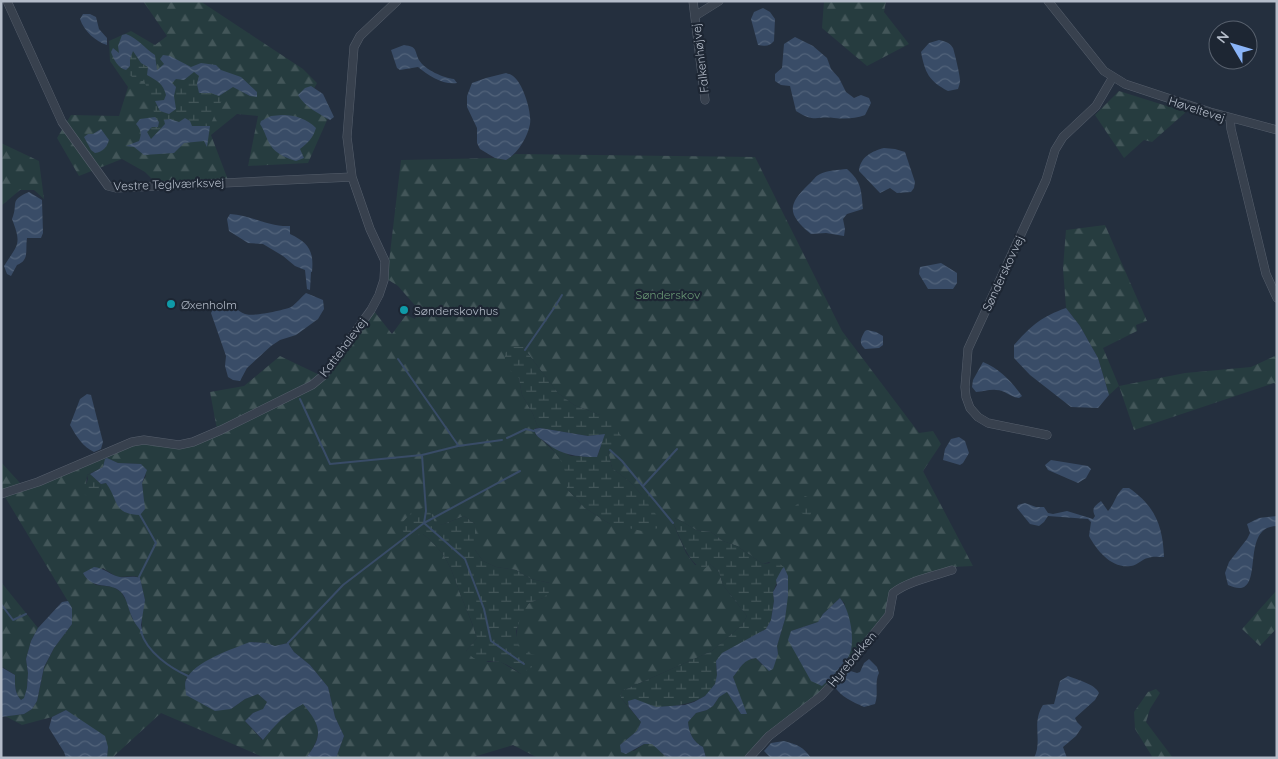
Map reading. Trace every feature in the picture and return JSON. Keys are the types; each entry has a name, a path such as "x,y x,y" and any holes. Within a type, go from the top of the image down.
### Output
{"street":[{"name":"Vestre Teglværksvej","path":"7,1 62,122 108,186 116,188 352,177"},
{"name":"Kattehalevej","path":"1,494 38,482 132,442 144,440 179,446 193,442 312,385 324,375 371,310 384,280 385,261 370,229 352,177 347,137 354,47 360,36 398,1"},
{"name":"Falkenhøjvej","path":"693,1 705,100"},
{"name":"Falkenhøjvej","path":"696,16 719,1"},
{"name":"Høveltevej","path":"1048,1 1094,60 1113,77 1140,90 1230,118 1266,274 1277,298"},
{"name":"Sønderskovvej","path":"1047,435 988,422 978,417 970,408 966,397 968,349 1046,180 1055,150 1064,137 1096,106 1113,77"},
{"path":"1230,118 1277,130"},
{"name":"Hyrebakken","path":"749,758 769,736 821,696 838,678 889,615 892,593 898,589 952,570"}],"green space":[{"path":"143,1 200,1 303,69 317,83 306,104 328,118 308,163 248,166 258,116 237,114 211,135 228,180 155,182 145,172 122,159 79,176 57,138 71,115 119,116 128,87 110,61 109,41 131,31 155,45 167,36"},
{"path":"824,1 886,1 884,12 909,44 867,66 822,28"},
{"path":"133,51 141,63 148,67 152,78 160,83 164,90 166,95 164,100 156,101 176,109 174,96 176,87 172,84 176,79 184,80 194,72 199,76 197,84 199,93 211,93 219,96 227,92 210,126 192,126 170,119 165,120 165,124 151,139 147,132 158,119 155,117 150,95 144,81 138,81 121,69 126,70"},
{"path":"1119,91 1186,112 1152,142 1144,140 1124,158 1095,115"},
{"path":"1,143 39,161 44,199 34,190 20,190 1,206"},
{"name":"Sønderskov","path":"515,154 755,157 842,331 919,433 933,431 941,444 923,471 973,566 952,567 891,593 887,616 831,682 746,758 706,758 703,747 692,737 688,722 696,713 713,706 719,697 727,691 741,714 746,714 733,677 745,661 756,658 762,665 778,654 777,646 785,619 788,576 769,562 763,564 737,546 723,541 711,532 696,530 676,518 673,523 686,553 695,565 710,564 719,572 723,585 747,616 742,625 712,651 622,691 621,698 641,722 637,731 620,745 634,751 644,744 653,744 669,758 538,758 513,745 470,758 336,758 344,736 335,717 328,687 310,665 294,652 288,643 275,646 251,642 222,654 189,674 185,681 231,709 245,699 258,694 267,702 264,709 253,713 245,721 262,740 281,720 303,703 314,718 318,730 316,743 306,758 265,758 161,713 112,758 107,758 108,747 66,710 52,717 22,725 5,716 24,714 32,709 37,701 44,668 54,648 72,624 72,608 5,497 76,470 139,442 172,448 218,435 210,392 244,386 280,356 326,378 374,311 392,334 406,315 415,319 419,310 398,286 387,279 401,160 495,158 506,160","holes":["523,347 558,393 574,405 600,415 612,468 630,482 642,495 610,524 585,508 567,489 564,466 554,451 535,434 535,428 540,428 522,395 519,378","106,458 118,463 141,464 146,476 142,483 144,503 112,491 106,483 101,484 99,497 86,484 87,475 103,467","431,514 436,526 464,516 475,524 475,550 483,561 496,567 516,570 531,579 550,583 543,598 528,604 519,620 517,638 521,674 501,662 488,662 466,651 477,638 472,624 449,564 439,549 423,534","103,568 117,577 135,576 140,578 145,600 142,612 142,632 132,618 128,604 121,592 113,587 96,585 86,578","840,598 845,604 811,681 791,631 818,622 823,614"]},
{"path":"1105,225 1147,321 1136,325 1137,331 1103,348 1119,386 1109,395 1098,358 1080,326 1066,308 1063,268 1066,230"},
{"path":"513,347 523,347 558,393 574,405 600,415 615,427 624,440 608,451 612,468 630,482 642,495 665,527 642,531 610,524 585,508 567,489 563,465 549,445 571,456 597,457 600,446 598,435 588,436 540,428 537,425 522,395 519,378 505,366 505,353"},
{"path":"1277,355 1277,385 1274,383 1134,430 1119,386 1185,373 1251,367"},
{"path":"1,462 20,483 1,492"},
{"path":"90,474 101,484 99,497 95,498 82,494 88,479 87,475"},
{"path":"805,496 810,498 814,509 810,515 803,514 795,506"},
{"path":"425,507 436,525 464,516 475,524 475,550 483,561 496,567 516,570 531,579 550,583 552,590 543,598 529,603 521,616 516,631 519,651 535,655 532,667 521,674 502,663 477,660 466,651 477,638 449,564 439,549 423,534 414,536 404,534 401,524 412,512"},
{"path":"676,518 696,530 711,532 723,541 737,546 763,564 777,562 784,567 773,592 774,601 771,620 766,629 741,643 716,661 717,677 714,686 709,693 701,698 692,702 663,707 652,707 628,701 629,707 621,698 622,691 712,651 742,625 747,616 723,585 719,572 710,564 703,570 692,560 673,523"},
{"path":"1,582 38,628 31,641 26,659 28,673 27,688 25,698 21,700 16,691 15,675 1,666"},
{"path":"1277,590 1277,628 1260,646 1242,629"},
{"path":"1156,689 1160,693 1150,709 1146,722 1173,758 1153,758 1135,729 1134,712 1148,692"}],"water":[{"path":"763,8 770,12 775,19 774,41 767,46 758,45 751,19 754,12"},
{"path":"83,14 90,14 96,17 99,29 107,38 107,45 87,32 80,19"},
{"path":"126,34 155,55 157,70 164,64 160,59 163,55 170,56 191,67 201,63 216,65 221,70 241,77 257,92 257,97 250,96 233,87 219,96 211,93 199,93 197,84 199,76 194,72 184,80 176,79 172,83 176,87 174,96 176,109 169,114 160,111 155,101 164,100 165,91 157,81 147,75 148,67 141,63 133,51 130,66 126,70 119,66 112,55 113,48 119,53 118,46 122,35"},
{"path":"795,37 813,46 827,58 831,69 839,78 846,92 854,98 861,95 869,98 871,103 865,115 842,119 815,118 807,117 796,111 790,86 781,85 775,81 775,74 782,68 784,44"},
{"path":"939,40 947,42 953,48 960,79 958,89 948,91 936,84 924,66 921,52 929,43"},
{"path":"404,45 414,48 419,60 430,70 454,79 457,83 447,83 436,79 418,67 400,70 397,68 391,50"},
{"path":"506,73 512,75 520,85 530,112 530,124 522,144 515,154 506,160 495,158 480,149 477,143 477,128 467,107 467,96 472,83"},
{"path":"311,86 323,94 334,117 330,120 308,106 298,95 305,88"},
{"path":"282,115 301,118 316,128 310,140 300,149 304,158 296,161 286,157 275,151 268,141 260,124 261,121 271,116"},
{"path":"155,117 159,122 158,127 152,127 147,132 151,139 165,124 164,120 170,119 179,122 185,118 190,121 192,126 210,126 207,147 204,141 184,143 174,153 144,155 134,147 126,146 139,141 140,132 136,124 140,119"},
{"path":"101,129 109,140 104,149 95,153 91,150 84,137"},
{"path":"884,148 905,152 915,182 911,192 897,193 890,188 880,193 859,171 867,155"},
{"path":"847,169 858,182 863,209 847,214 843,219 844,236 826,233 811,234 797,221 794,215 793,209 797,198 818,175"},
{"path":"29,192 42,200 43,233 41,238 27,238 24,260 17,265 11,276 7,274 4,266 13,253 18,239 12,219 15,203 18,198"},
{"path":"230,214 245,216 274,225 290,226 290,234 306,244 311,253 312,272 310,290 307,289 305,270 295,266 263,244 248,243 229,231 227,219"},
{"path":"941,263 957,273 957,283 953,289 928,289 919,274 920,267"},
{"path":"306,293 323,300 324,309 318,319 296,335 280,340 271,346 247,368 240,381 228,377 225,366 226,356 211,313 215,306 220,302 224,302 245,314 261,314 291,307"},
{"path":"1066,308 1080,326 1098,358 1109,395 1098,408 1071,407 1030,375 1014,358 1014,345 1026,332 1043,318"},
{"path":"867,330 883,336 883,345 879,348 865,349 861,345 861,340"},
{"path":"983,362 1005,376 1022,396 1019,398 994,390 976,392 972,387 973,380"},
{"path":"87,394 91,395 103,442 101,449 94,452 83,444 70,425 80,399"},
{"path":"540,428 588,436 605,434 597,457 583,456 569,454 550,446 535,433 534,429"},
{"path":"959,437 965,441 969,453 963,463 960,465 943,460 945,449 951,439"},
{"path":"107,458 118,463 141,464 147,470 142,483 145,509 140,515 131,514 120,509 106,483 101,484 90,474 103,467"},
{"path":"1051,460 1088,466 1091,469 1086,478 1078,483 1048,470 1045,465"},
{"path":"1123,488 1129,488 1138,495 1156,518 1162,536 1164,557 1150,557 1131,566 1118,565 1106,558 1092,542 1089,536 1091,522 1088,519 1048,516 1039,526 1030,524 1017,508 1018,505 1025,503 1036,507 1044,507 1048,513 1053,514 1067,511 1093,519 1095,516 1093,511 1095,506 1101,501 1108,511"},
{"path":"1277,516 1277,526 1265,529 1258,538 1248,584 1240,588 1228,585 1225,573 1229,562 1250,533 1247,524 1259,518"},
{"path":"94,567 119,577 140,578 145,600 141,625 143,634 134,621 125,597 121,592 87,579 83,573"},
{"path":"784,567 788,576 788,596 785,619 777,646 778,654 773,669 769,671 756,658 748,660 743,664 733,677 747,714 741,714 727,692 719,697 713,706 696,713 688,722 689,730 694,740 703,747 706,758 669,758 652,744 644,744 626,754 621,752 620,745 637,731 641,722 629,707 628,701 635,699 656,707 685,705 705,696 715,684 717,675 716,661 722,653 766,629 771,620 774,601 773,592 777,585 776,580"},
{"path":"840,598 847,610 851,626 851,650 844,664 822,686 811,681 788,640 791,631 818,622 823,614"},
{"path":"68,601 72,608 72,624 54,648 44,667 37,701 32,709 24,714 1,717 1,667 15,675 17,694 21,700 24,698 28,673 26,659 31,641 38,628 62,602"},
{"path":"250,642 266,643 275,646 288,643 294,652 310,665 328,687 335,717 344,736 336,758 306,758 316,743 318,731 314,718 303,704 281,720 263,740 245,721 253,713 263,709 267,702 258,694 245,699 231,709 215,711 186,695 186,680 197,667 215,656"},
{"path":"869,659 877,667 879,673 877,696 875,704 864,707 844,696 834,686 847,670 860,672 864,663"},
{"path":"1068,676 1090,685 1099,693 1095,700 1075,718 1082,727 1076,736 1063,747 1067,758 1034,758 1038,745 1037,725 1040,712 1043,705 1054,704 1060,681"},
{"path":"66,710 105,736 108,747 107,758 66,758 49,728 52,717"},
{"path":"784,741 799,746 811,758 771,758 764,751 771,743"}],"waterway":[{"path":"556,305 562,295"},
{"path":"525,350 554,308"},
{"path":"398,359 458,445"},
{"path":"300,399 330,464 422,455"},
{"path":"507,438 526,429 534,431"},
{"path":"502,440 458,446 422,455 426,511 424,523 465,559 484,609 491,641 524,664"},
{"path":"643,486 677,449"},
{"path":"610,450 622,461 673,523"},
{"path":"288,643 343,585 424,523 520,471"},
{"path":"139,577 156,543 140,515"},
{"path":"1,604 13,620 26,614"},
{"path":"141,632 154,653 174,669 188,676"}],"place":[{"name":"Øxenholm","path":"171,304"},
{"name":"Sønderskovhus","path":"404,310"}]}
